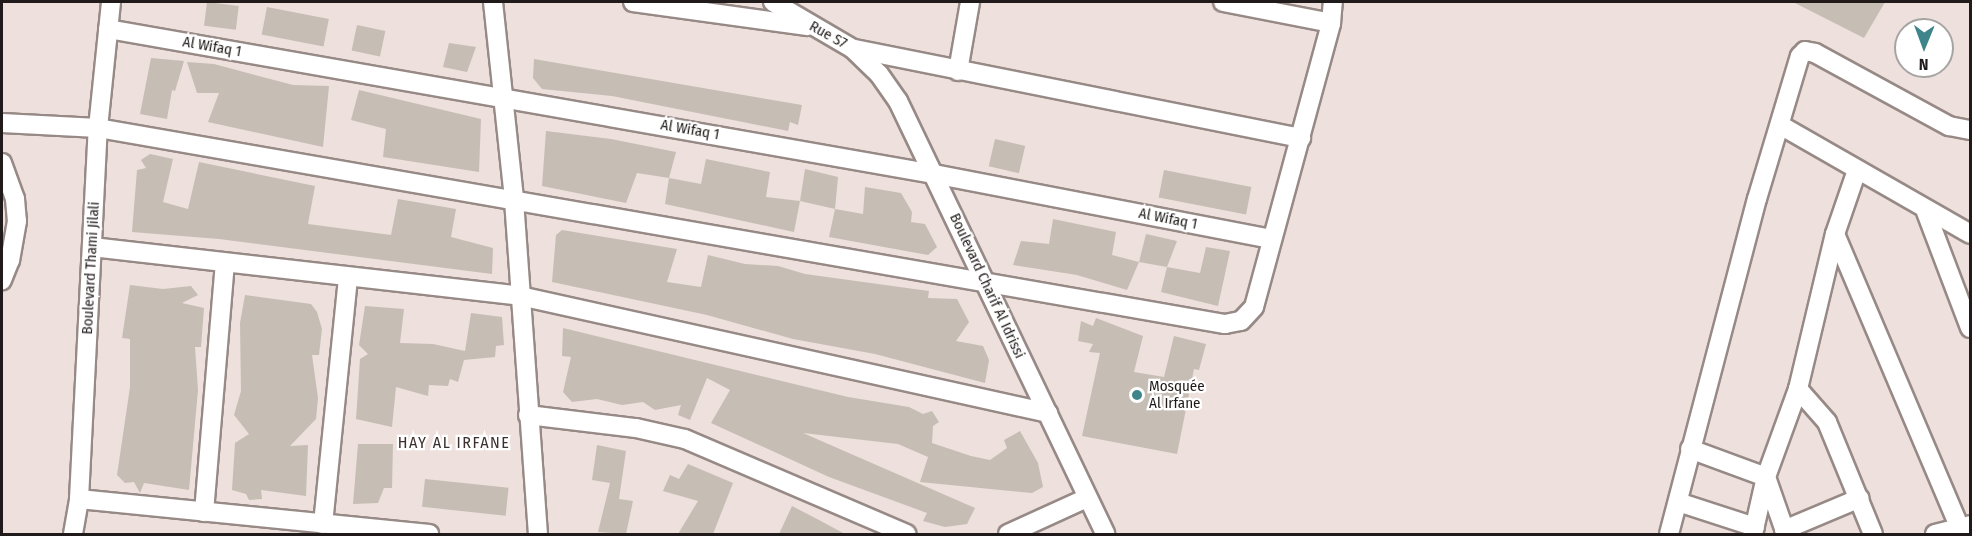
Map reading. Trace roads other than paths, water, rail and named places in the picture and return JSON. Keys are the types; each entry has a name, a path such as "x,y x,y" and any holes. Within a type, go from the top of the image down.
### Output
{"street":[{"name":"Boulevard Thami Jilali","path":"73,534 79,499 98,128 111,2"},
{"path":"493,2 514,200 538,534"},
{"path":"633,2 813,27"},
{"name":"Rue S7","path":"773,2 853,49"},
{"path":"958,71 970,2"},
{"path":"1223,2 1331,23"},
{"path":"2,123 98,128 1225,324 1241,321 1254,307 1331,23 1333,2"},
{"name":"Al Wifaq 1","path":"108,29 934,174 1271,239"},
{"path":"853,49 1301,138"},
{"name":"Boulevard Charif Al Idrissi","path":"853,49 879,74 898,101 1105,534"},
{"path":"1669,534 1690,448 1797,62 1805,51 1847,68 1949,126 1971,130"},
{"path":"1780,126 1926,212 1971,234"},
{"path":"2,164 15,199 17,221 2,280"},
{"path":"1678,502 1754,531 1766,477 1798,389 1835,234 1857,170"},
{"path":"1926,212 1971,328"},
{"path":"1835,234 1965,526 1935,534"},
{"path":"92,247 520,296 1048,413"},
{"path":"204,512 225,264"},
{"path":"323,524 348,277"},
{"path":"1798,389 1822,411 1873,534"},
{"path":"528,415 636,428 685,439 907,534"},
{"path":"1690,448 1766,477"},
{"path":"1766,477 1785,532 1860,498"},
{"path":"1008,534 1087,498"},
{"path":"79,499 323,524 379,532 429,534"}],"place":[{"name":"Mosquée Al Irfane","path":"1137,395"}],"district":[{"name":"HAY AL IRFANE","path":"454,443"}]}
